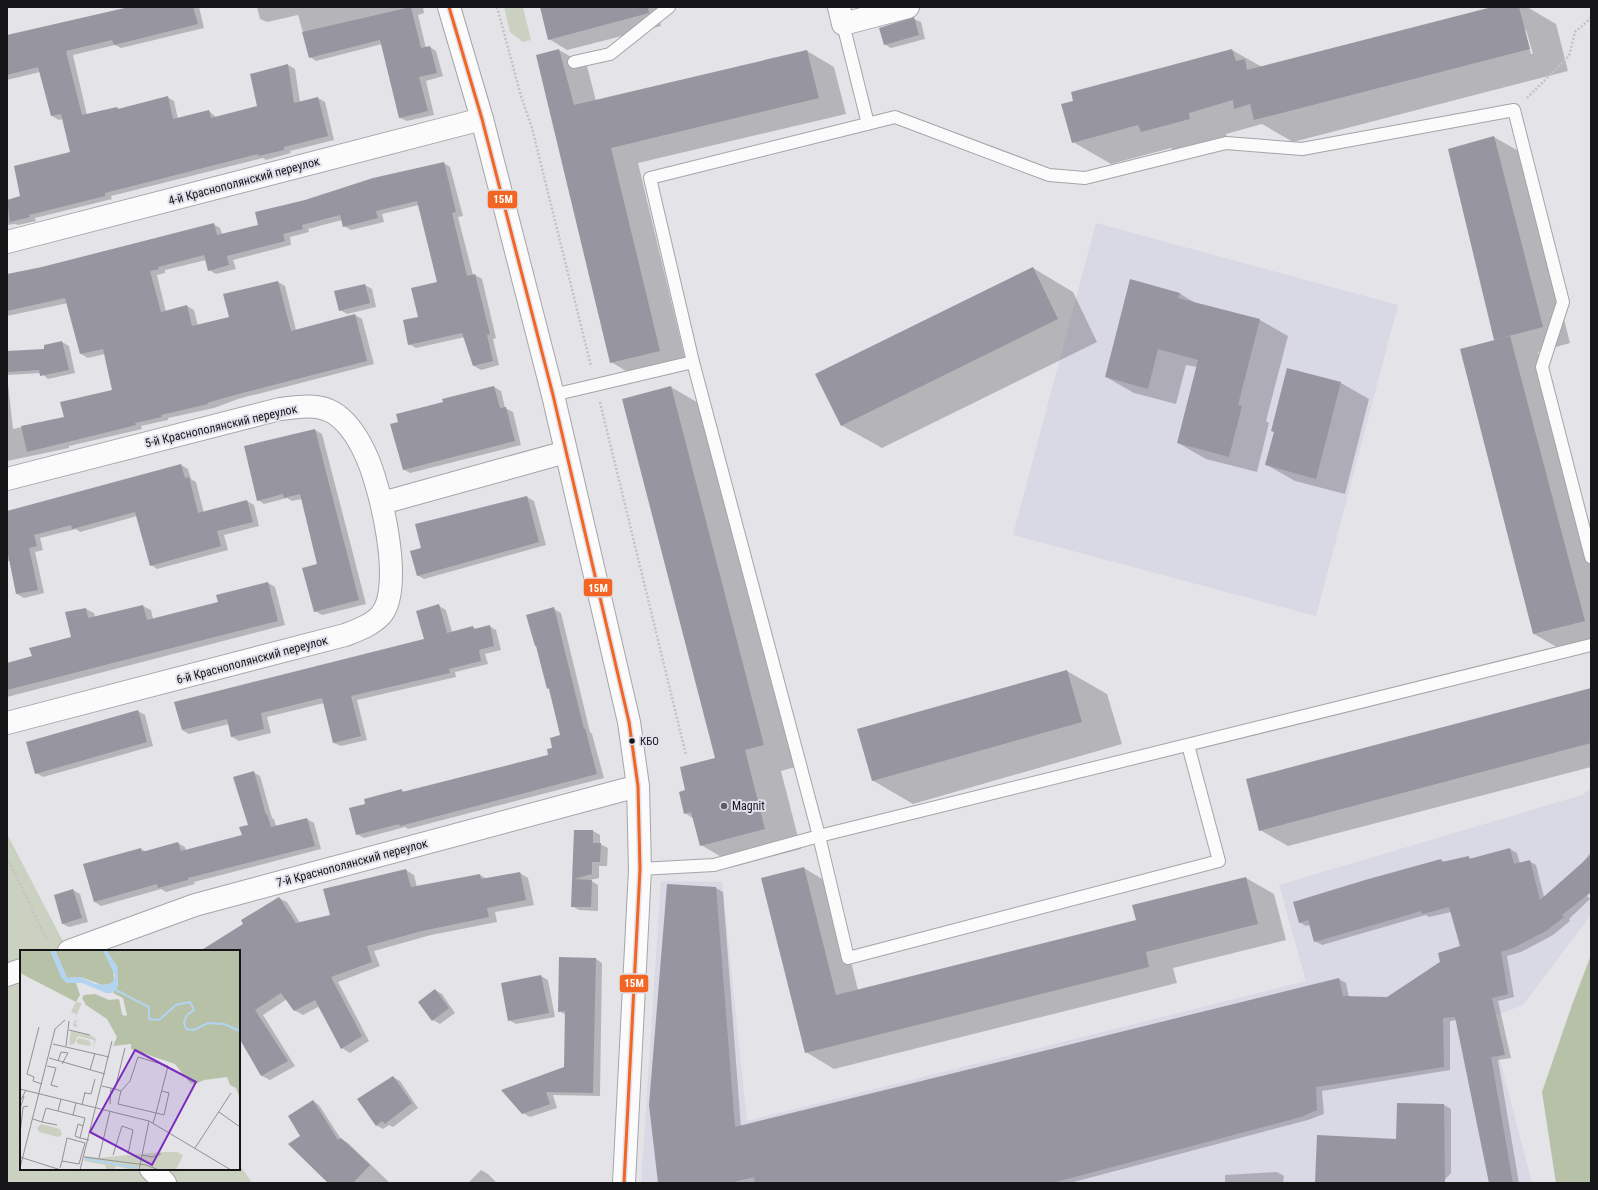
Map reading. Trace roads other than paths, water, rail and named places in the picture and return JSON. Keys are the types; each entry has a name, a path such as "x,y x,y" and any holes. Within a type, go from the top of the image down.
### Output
{"street":[{"path":"449,7 482,119 553,395 629,722 638,786 640,869 624,1183"},
{"path":"841,15 908,7"},
{"name":"4-й Краснополянский переулок","path":"7,242 482,119"},
{"name":"5-й Краснополянский переулок","path":"7,479 280,409 308,405 332,412 347,424 365,454 382,503"},
{"path":"382,503 566,452"},
{"name":"6-й Краснополянский переулок","path":"7,723 345,635 365,627 382,614 390,594 392,563 382,503"},
{"name":"7-й Краснополянский переулок","path":"60,948 195,905 638,786"},
{"path":"7,975 20,970"},
{"path":"152,1170 165,1183"}],"lane":[{"path":"574,62 610,54 669,7"},
{"path":"841,15 868,124"},
{"path":"1188,746 1219,861 848,958 819,836 693,362 650,178 895,117 1049,175 1085,178 1226,144 1302,149 1514,110 1563,302 1542,367 1591,557"},
{"path":"553,395 693,362"},
{"path":"640,869 714,865 819,836 1188,746 1591,645"}],"place":[{"name":"КБО","path":"632,741"},
{"name":"Magnit","path":"724,806"}]}
